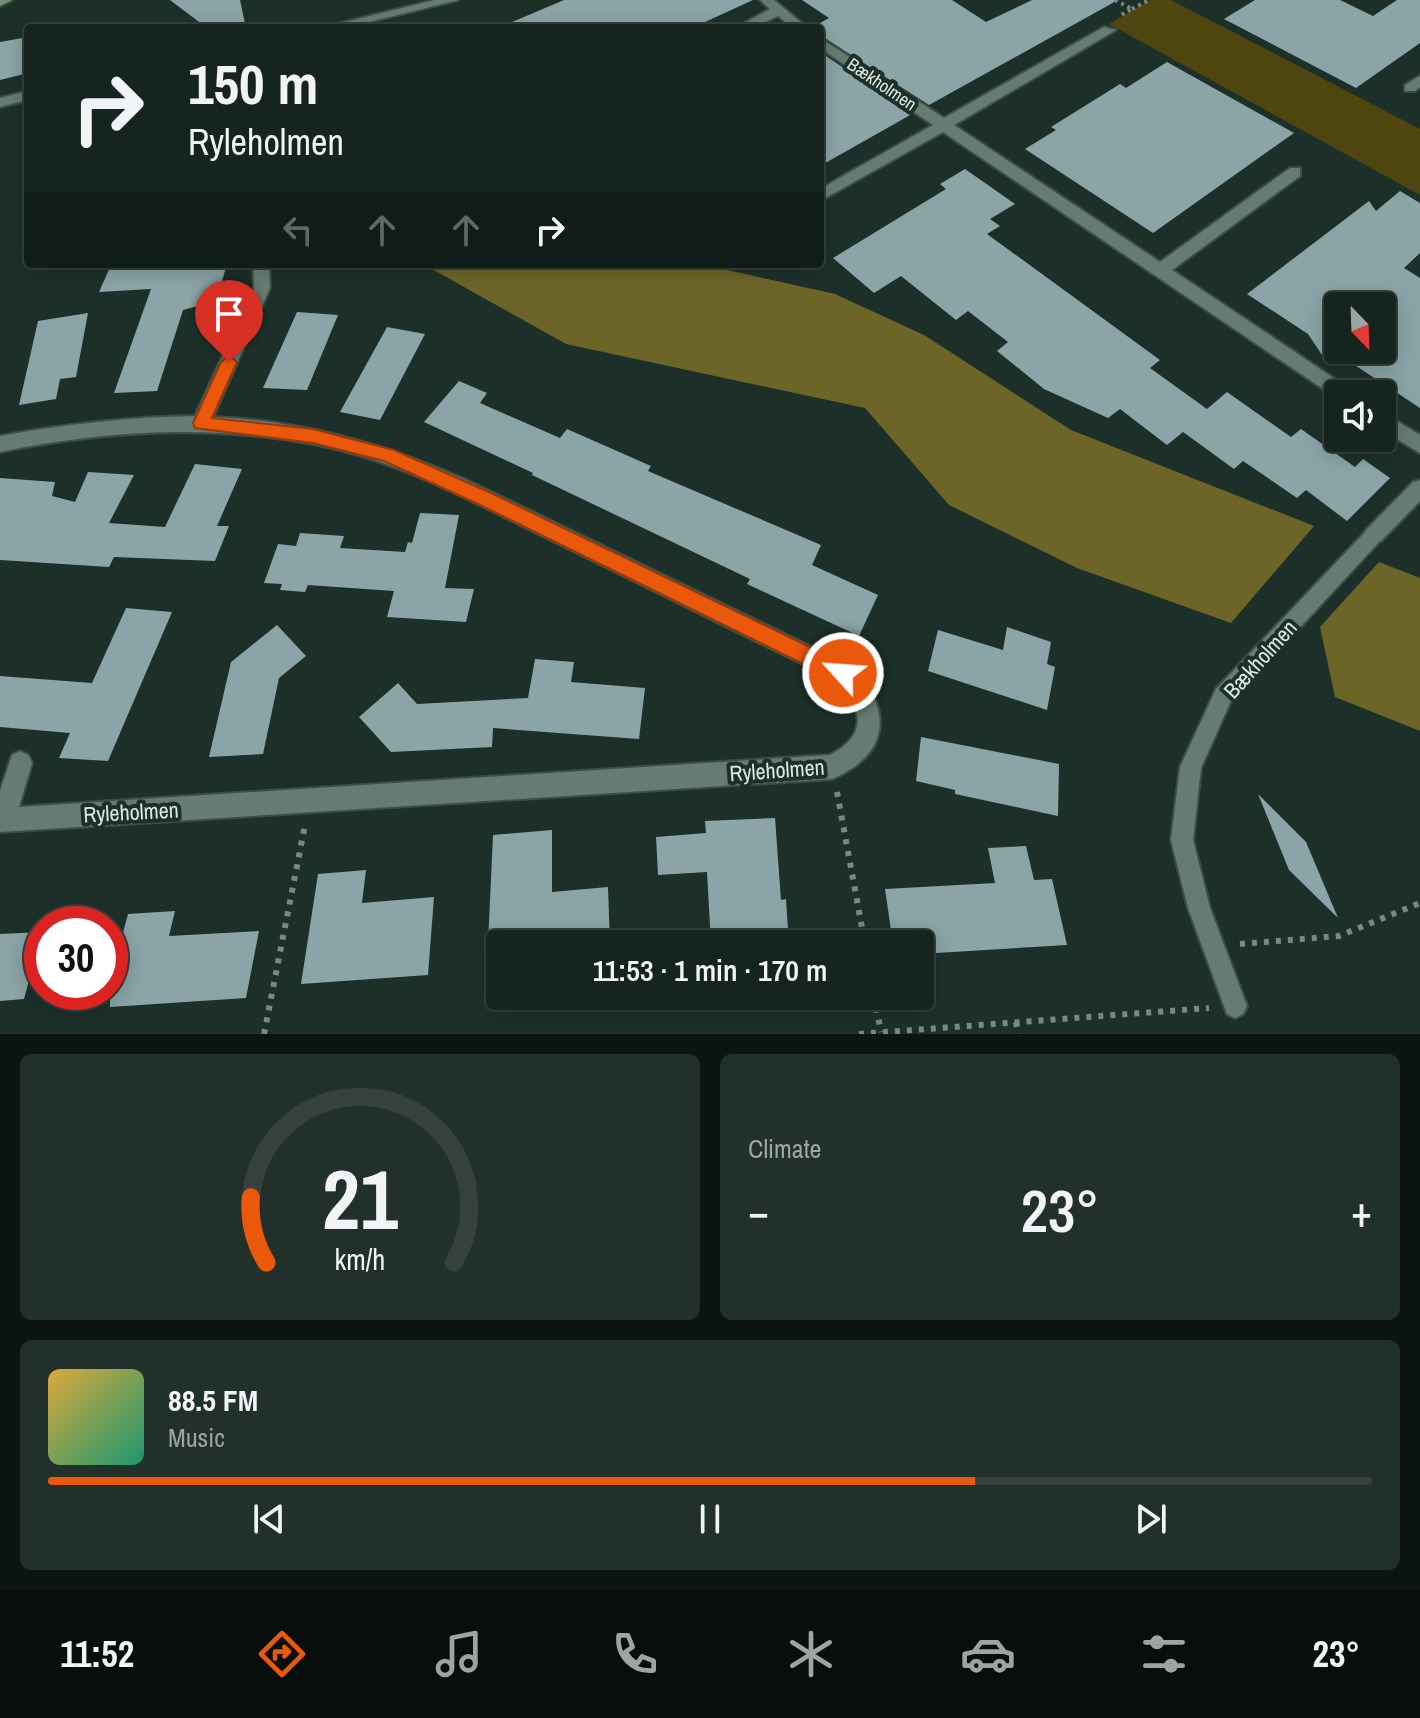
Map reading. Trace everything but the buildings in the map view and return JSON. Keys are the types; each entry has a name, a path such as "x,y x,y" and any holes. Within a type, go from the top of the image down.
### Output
{"main road":[{"path":"0,2 6,0"}],"street":[{"path":"345,24 452,0"},
{"path":"766,0 795,24"},
{"path":"750,24 777,11"},
{"name":"Bækholmen","path":"824,194 1109,30"},
{"name":"Bækholmen","path":"824,45 1324,381"},
{"path":"0,103 24,96"},
{"path":"1160,270 1295,172"},
{"path":"201,423 262,288 261,268"},
{"name":"Ryleholmen","path":"0,444 105,427 201,423 313,436 388,455 483,497 843,673 859,687 868,705 870,725 864,744 851,759 832,767 2,819 20,763"},
{"path":"1396,429 1420,445"},
{"name":"Bækholmen","path":"1374,535 1420,488"}],"lane":[{"name":"Bækholmen","path":"1235,1006 1199,908 1182,840 1191,767 1223,696 1374,535"}],"path":[{"path":"1132,9 1149,0"},
{"path":"832,767 862,930"},
{"path":"264,1034 310,801"},
{"path":"1213,946 1339,936 1420,903"},
{"path":"859,1034 1235,1006"},
{"path":"877,1010 881,1032"},
{"path":"1016,1022 1018,1034"}],"shaded area":[{"path":"1150,0 1171,0 1420,129 1420,195 1109,24"},
{"path":"430,268 718,268 835,294 924,335 1071,430 1314,526 1231,623 1077,568 949,505 865,408 566,344"},
{"path":"1379,562 1420,578 1420,731 1335,697 1320,627"}],"route":[{"path":"229,362 201,423 313,436 388,455 483,497 843,673"}]}
